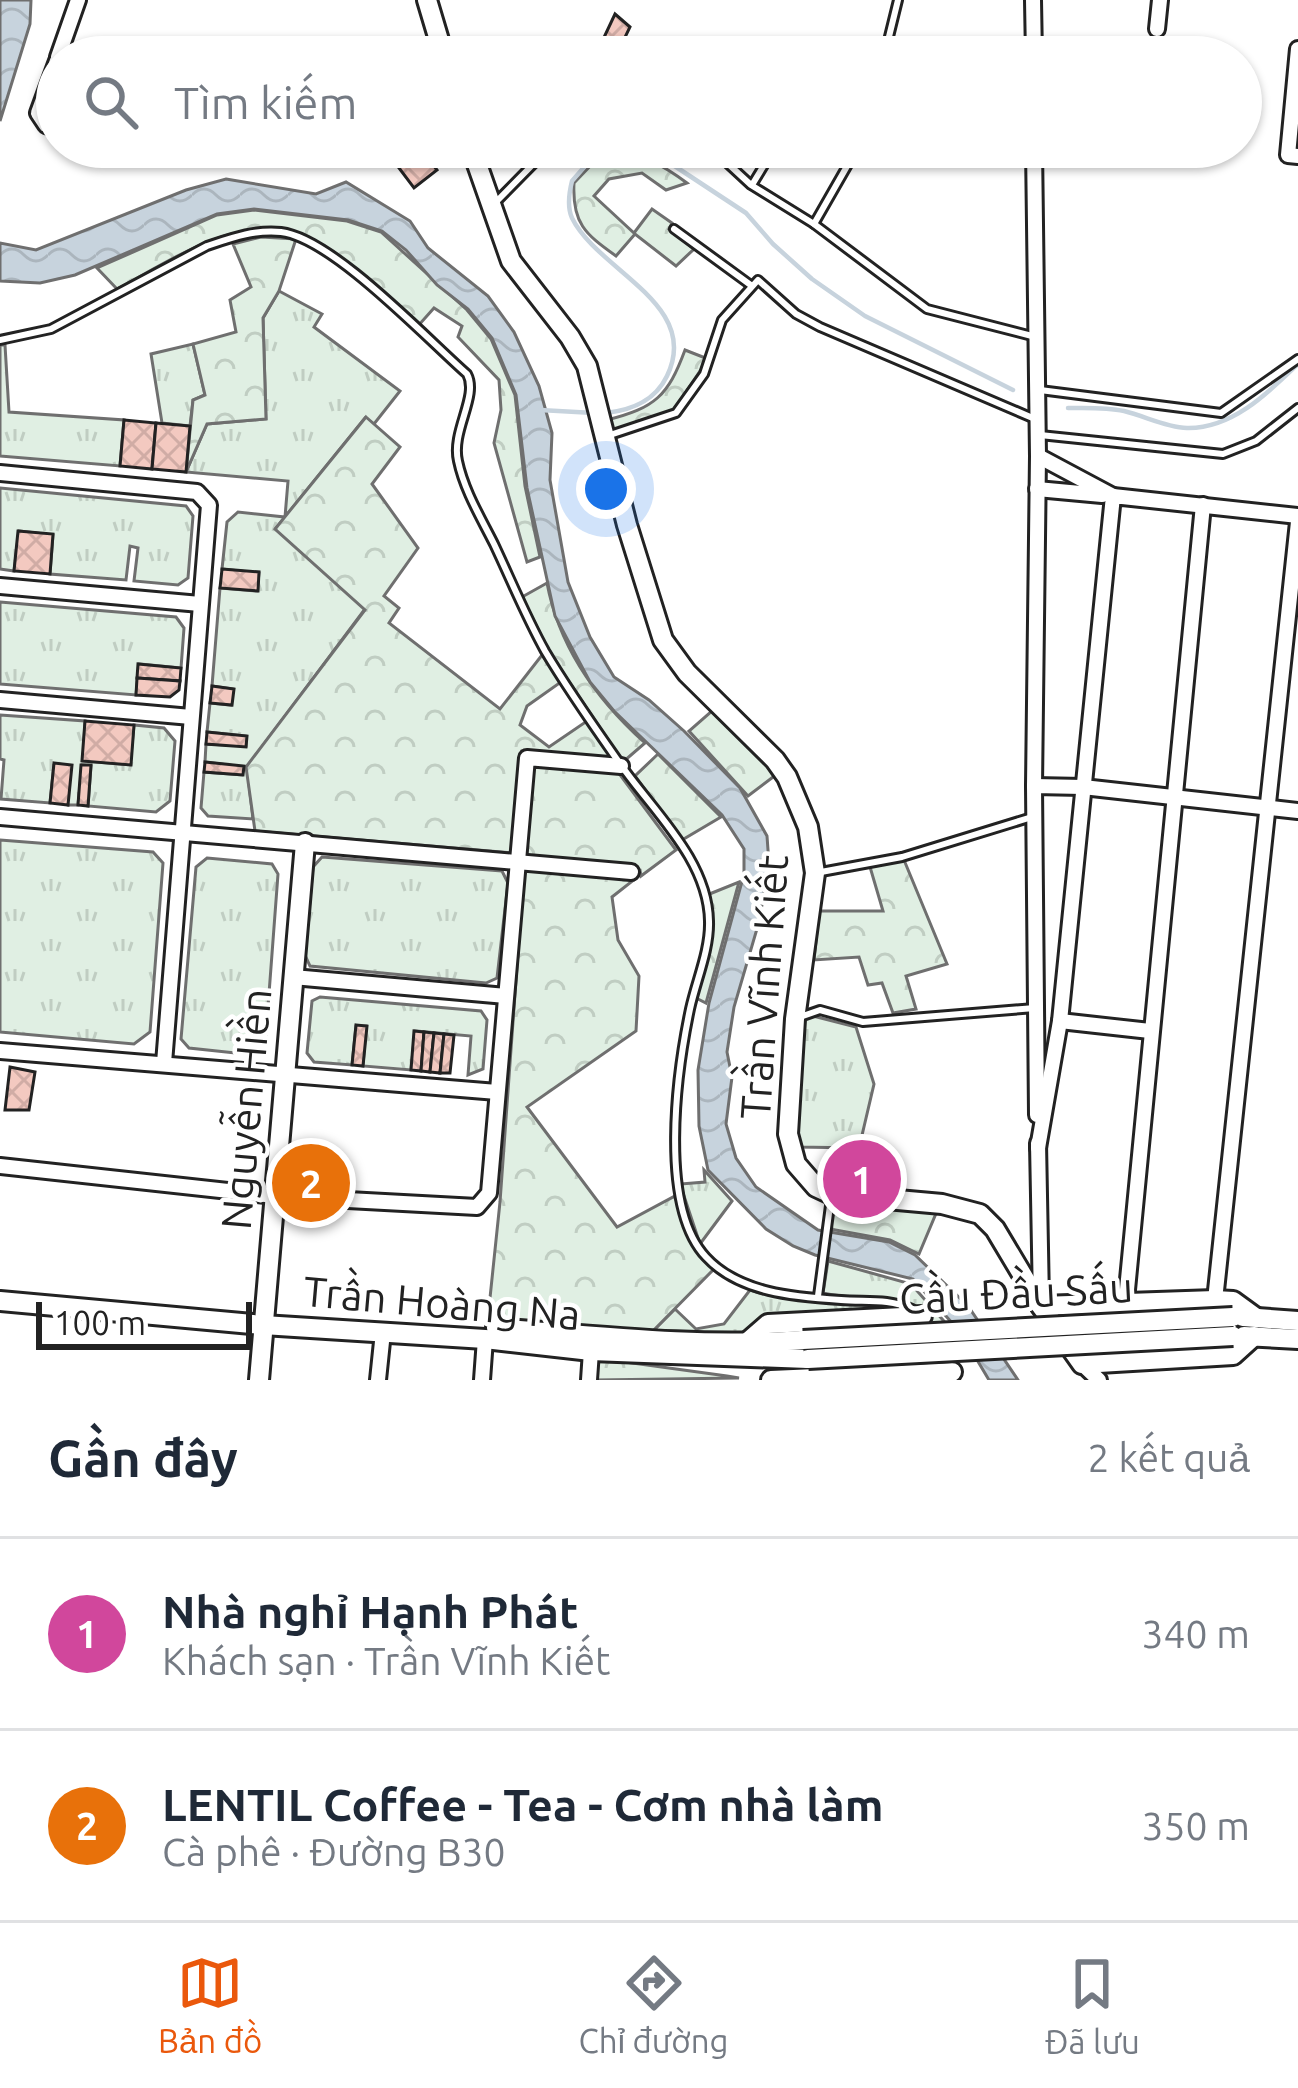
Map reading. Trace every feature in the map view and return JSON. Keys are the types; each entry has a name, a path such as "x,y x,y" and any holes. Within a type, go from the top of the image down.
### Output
{"main road":[{"path":"427,0 438,36"},
{"name":"Trần Vĩnh Kiết","path":"478,168 511,261 580,352 663,640 687,673 775,760 788,777 808,827 815,873 795,1019 791,1151 805,1176 831,1194"},
{"name":"Nguyễn Hiền","path":"259,1380 304,843"},
{"path":"831,1194 942,1204 980,1214 994,1229 1041,1306 1082,1364 1233,1355 1244,1327 1233,1300 1041,1306"},
{"name":"Trần Hoàng Na","path":"0,1291 591,1351 805,1350"},
{"name":"Trần Hoàng Na","path":"0,1301 744,1352"},
{"path":"922,1316 768,1324 744,1352 769,1380 954,1376"},
{"path":"1244,1327 1298,1321"},
{"path":"1244,1327 1298,1340"},
{"name":"Cầu Đầu Sấu","path":"805,1350 1244,1327"}],"street":[{"path":"66,36 78,0"},
{"path":"1033,0 1034,36"},
{"path":"1157,28 1160,0"},
{"path":"1298,49 1288,155 1298,156"},
{"path":"1034,168 1038,456 1032,817 1041,1306"},
{"path":"1038,456 1113,496"},
{"path":"0,472 197,492 209,506 164,1064"},
{"path":"1037,489 1298,519 1291,650 1215,1300"},
{"path":"1038,1148 1060,1021 1113,496"},
{"path":"1126,1300 1203,505"},
{"path":"0,586 200,604"},
{"path":"0,700 191,717"},
{"path":"0,1166 274,1196 469,1208 482,1203 489,1193 527,758 621,766"},
{"path":"1034,786 1083,787 1298,811"},
{"path":"0,817 631,872"},
{"path":"293,977 506,996"},
{"path":"1060,1021 1150,1031"},
{"path":"0,1051 497,1092"},
{"path":"378,1380 383,1332"},
{"path":"482,1380 485,1339"},
{"path":"589,1380 591,1351"},
{"path":"1082,1364 1100,1380"}],"lane":[{"path":"889,36 898,0"},
{"path":"490,208 529,168"},
{"path":"733,168 927,309 1036,337"},
{"path":"751,185 762,168"},
{"path":"814,224 846,168"},
{"path":"674,229 752,286"},
{"path":"0,340 51,328 207,246 232,237 280,232 319,246 466,374 471,389 456,433 462,476 546,652 621,766 682,847 705,893 709,934 690,1012 674,1130 677,1183 694,1238 704,1256 750,1285 779,1294 886,1300 913,1309 938,1335 954,1376"},
{"path":"600,422 676,413 711,359 722,320 758,280 796,314 820,327 1036,427 1223,454 1256,441 1298,408"},
{"path":"1036,390 1221,413 1298,358"},
{"path":"815,873 902,857 1032,817"},
{"path":"795,1019 820,1010 863,1022 1035,1008"},
{"path":"818,1296 831,1194"}],"green space":[{"path":"588,168 665,168 687,183 666,190 642,173 609,179 594,196 634,233 652,209 672,223 669,229 694,249 676,266 635,234 616,256 578,218 574,183"},
{"path":"254,210 347,221 381,232 467,310 491,339 515,395 525,486 540,557 527,562 494,443 501,410 499,380 458,337 462,326 434,308 418,326 344,260 292,232 266,229 214,240 117,289 97,268 217,215"},
{"path":"261,237 296,239 279,291 263,318 266,419 207,424 186,472 193,400 205,395 193,344 236,332 230,300 251,287 233,244"},
{"path":"279,291 322,314 314,327 400,391 374,424 365,418 285,517 288,481 186,472 207,424 266,419 263,318"},
{"path":"193,344 205,395 193,400 190,426 162,423 151,354"},
{"path":"0,345 5,345 9,412 124,420 120,466 0,456"},
{"path":"685,350 708,359 674,410 608,432 607,420 658,398"},
{"path":"366,417 400,447 372,484 418,548 384,596 399,608 389,623 500,709 542,655 561,682 527,706 520,725 549,747 587,721 612,758 522,751 512,853 255,831 246,767 365,610 275,529"},
{"path":"0,488 186,506 193,516 188,578 178,585 134,581 138,548 130,546 126,580 50,574 53,535 19,531 14,571 0,569"},
{"path":"238,512 285,517 276,528 365,609 247,767 253,819 208,816 201,808 204,772 242,775 244,767 205,762 206,744 246,746 246,736 207,732 210,703 231,705 233,689 212,686 220,588 257,591 259,573 222,569 227,522"},
{"path":"547,583 561,629 582,671 645,743 623,762 549,652 522,597"},
{"path":"0,602 176,617 184,628 181,668 139,664 136,695 0,684"},
{"path":"713,710 777,774 748,796 689,731"},
{"path":"0,715 85,721 83,761 130,765 134,725 164,728 175,741 170,801 156,812 88,806 91,766 82,765 78,805 68,805 54,764 50,803 1,799"},
{"path":"658,754 721,817 682,840 635,776"},
{"path":"532,764 618,772 676,850 641,876 640,870 526,856"},
{"path":"0,840 153,852 163,863 150,1032 134,1044 0,1032"},
{"path":"322,857 502,871 508,883 497,978 486,983 310,966 305,955 313,867"},
{"path":"207,858 272,864 278,874 265,1047 254,1055 189,1048 181,1039 196,867"},
{"path":"904,860 947,964 906,976 916,1009 893,1013 882,983 868,985 859,957 814,960 819,911 883,911 870,867"},
{"path":"524,869 635,879 612,897 618,940 639,976 636,1031 527,1107 617,1227 675,1196 693,1245 714,1269 647,1337 488,1317"},
{"path":"739,882 706,1003 696,998 710,934 707,895"},
{"path":"320,997 481,1011 487,1020 483,1069 468,1075 471,1036 415,1031 411,1070 363,1066 366,1026 356,1026 352,1065 314,1062 307,1053 312,1001"},
{"path":"813,1016 856,1027 874,1084 859,1148 798,1147 800,1021"},
{"path":"704,1170 732,1201 700,1244 680,1184 705,1182"},
{"path":"834,1204 937,1211 919,1254 890,1240 830,1229"},
{"path":"828,1261 911,1284 966,1346 946,1347 934,1327 908,1305 823,1293"},
{"path":"750,1290 903,1310 842,1333 647,1337 675,1309 696,1329 724,1324"},
{"path":"596,1358 727,1376 739,1378 595,1380"}],"water":[{"path":"0,0 31,0 30,24 0,121"},
{"path":"226,179 316,194 346,182 410,221 428,248 488,296 514,332 539,386 552,433 550,480 568,582 590,637 614,677 649,700 740,788 767,836 769,864 759,922 734,1007 727,1052 732,1077 726,1124 736,1158 756,1187 818,1230 889,1242 915,1255 968,1306 1018,1380 989,1380 961,1333 913,1279 793,1246 766,1229 708,1170 699,1126 698,1070 709,1003 744,874 744,849 722,815 590,682 555,616 527,488 516,395 492,338 468,309 382,231 348,220 254,209 217,214 75,275 40,283 0,281 0,243 36,250 186,190"}],"building":[{"path":"615,14 630,27 626,36 605,36"},
{"path":"399,168 436,168 437,170 414,188"},
{"path":"124,420 156,423 152,469 120,466"},
{"path":"156,423 190,426 186,472 152,469"},
{"path":"18,531 53,534 50,574 14,571"},
{"path":"222,569 259,572 258,591 220,588"},
{"path":"138,664 181,668 180,681 137,678"},
{"path":"137,678 180,681 179,690 170,697 136,695"},
{"path":"212,686 234,689 232,705 210,703"},
{"path":"85,721 134,725 131,765 82,761"},
{"path":"207,732 247,736 246,747 206,744"},
{"path":"205,762 244,766 243,775 204,772"},
{"path":"54,763 72,765 68,805 50,803"},
{"path":"81,765 91,765 88,806 78,805"},
{"path":"356,1025 367,1026 363,1066 352,1065"},
{"path":"414,1031 424,1032 421,1071 411,1070"},
{"path":"424,1032 434,1033 430,1072 421,1071"},
{"path":"434,1033 444,1034 440,1073 430,1072"},
{"path":"444,1034 454,1035 450,1073 440,1073"},
{"path":"10,1067 35,1072 29,1110 5,1110"},
{"path":"291,1163 333,1165 331,1178 289,1174"},
{"path":"293,1174 331,1178 329,1192 292,1189"}],"waterway":[{"path":"583,168 572,181 570,214 585,237 659,308 671,328 674,351 667,376 656,392 634,407 606,413"},
{"path":"678,168 746,213 812,279 865,316 1013,390"},
{"path":"1068,408 1117,410 1171,426 1203,427 1248,407 1298,364"},
{"path":"540,410 594,413"}],"place":[{"name":"Nhà nghỉ Hạnh Phát","path":"862,1179"},
{"name":"LENTIL Coffee - Tea - Cơm nhà làm","path":"311,1183"}]}
